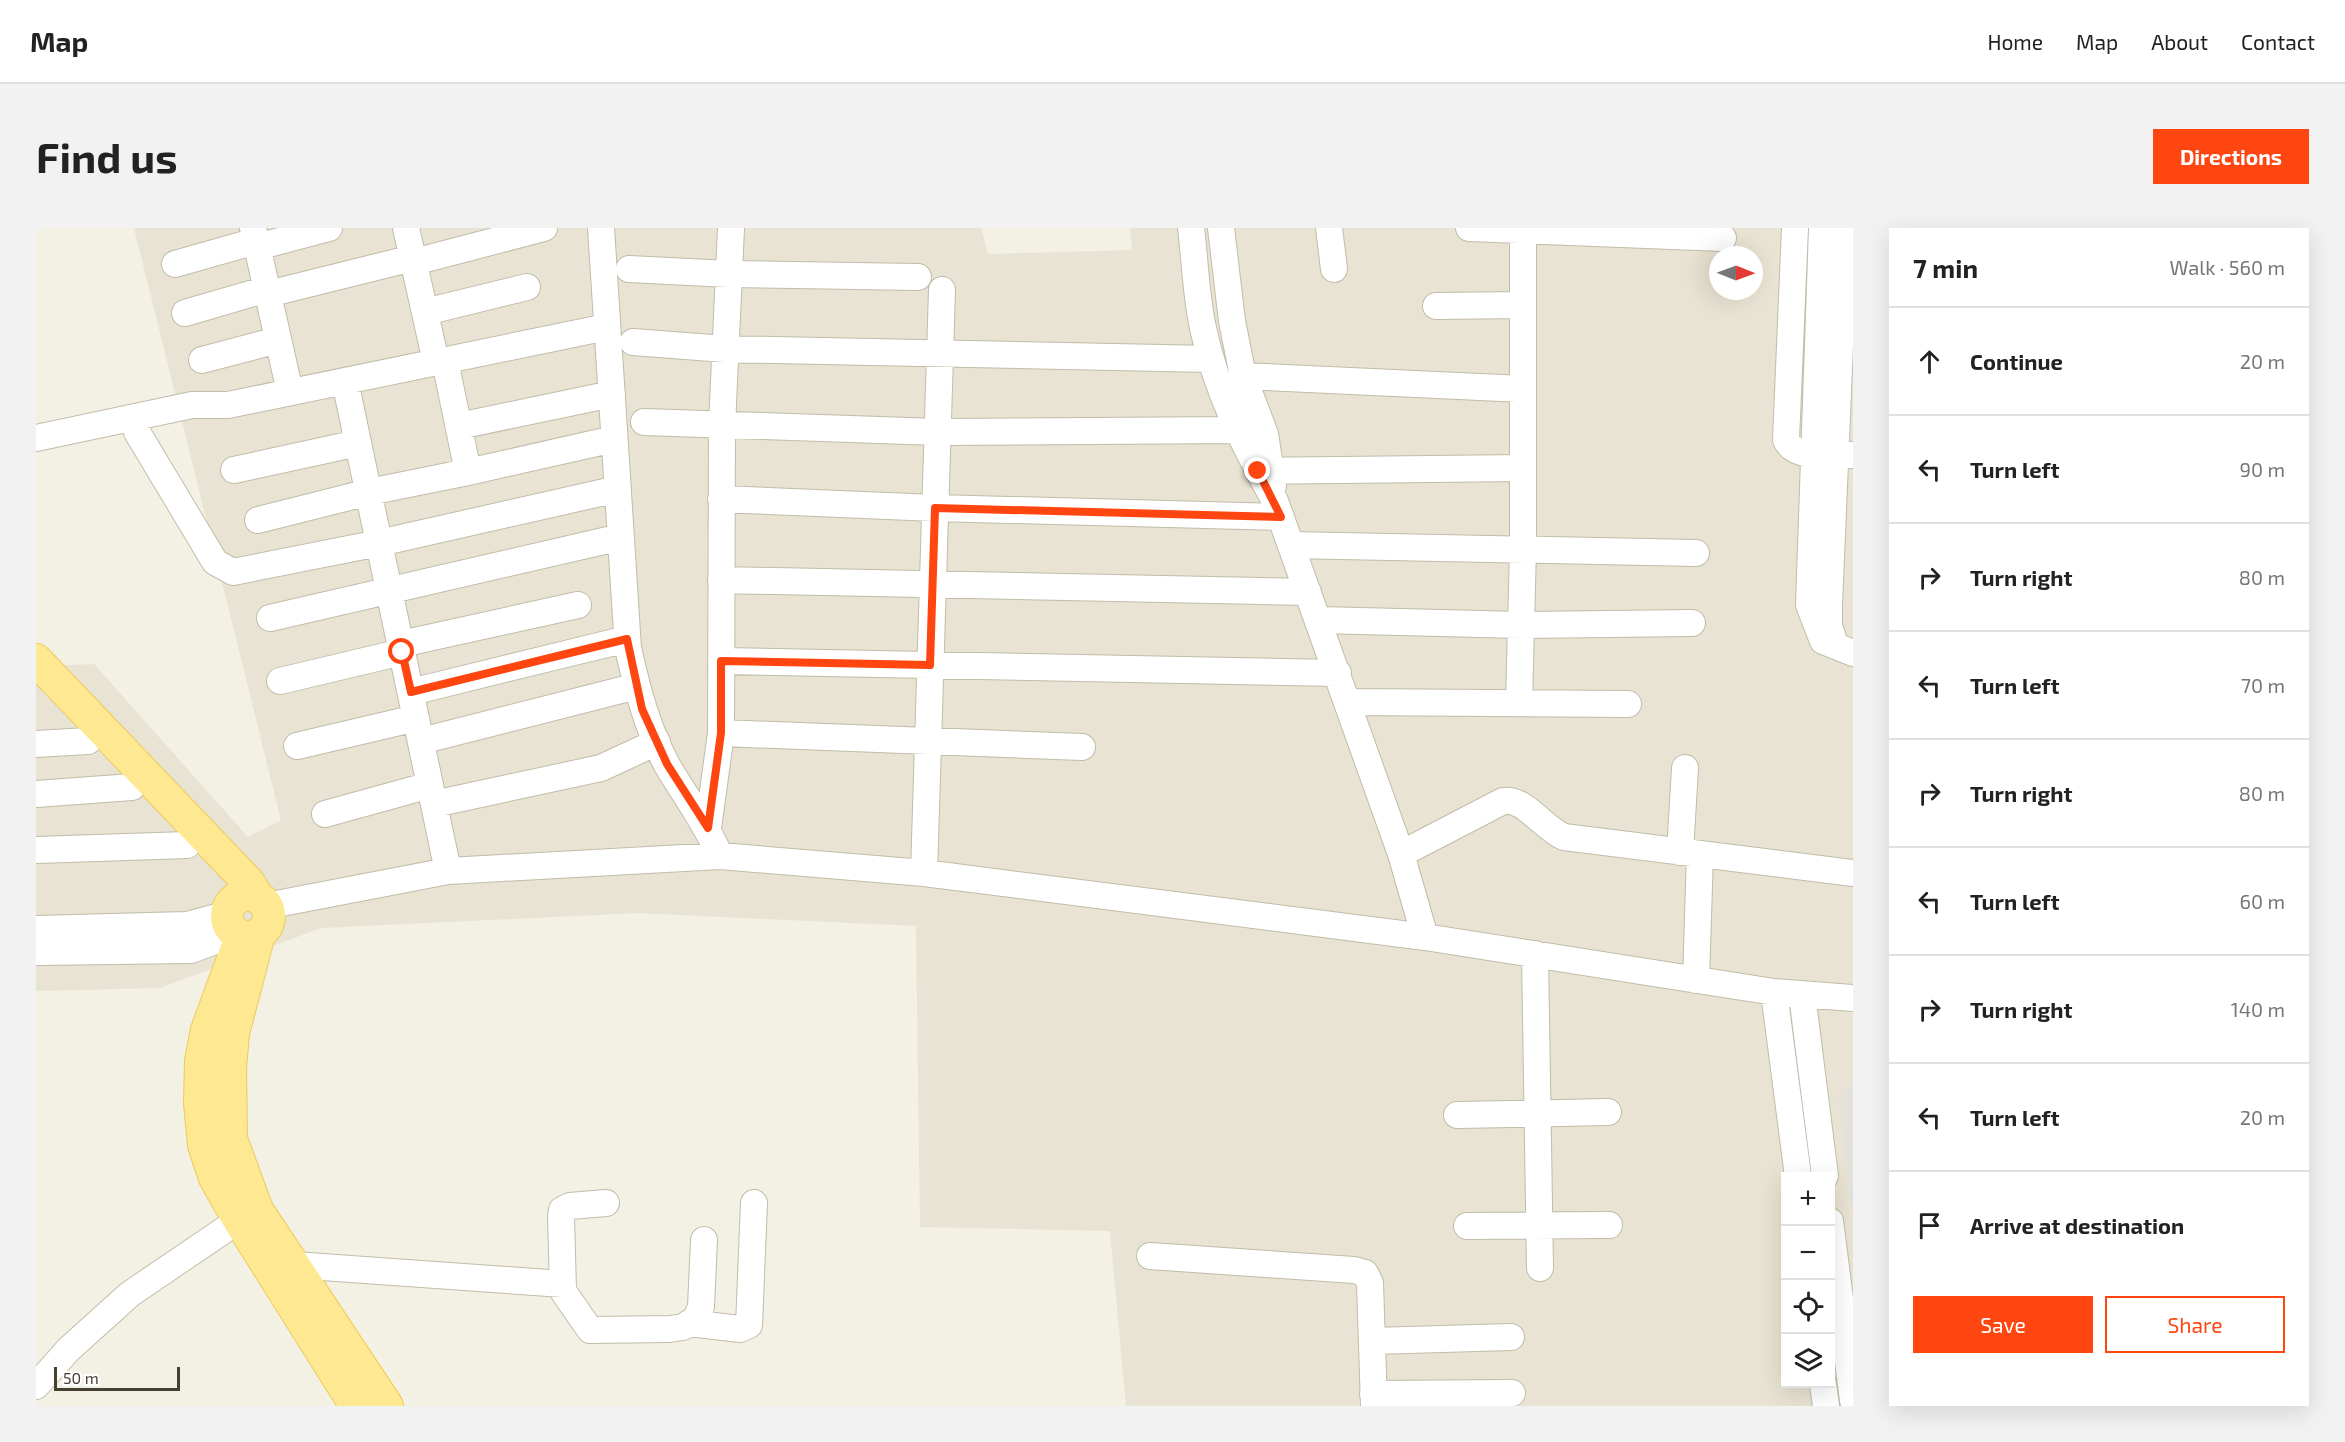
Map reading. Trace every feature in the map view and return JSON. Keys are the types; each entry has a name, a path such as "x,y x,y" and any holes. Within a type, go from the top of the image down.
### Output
{"main road":[{"path":"36,660 249,883 229,1080 231,1139 257,1210 387,1406"},
{"path":"36,687 187,845 246,917"},
{"path":"246,917 207,1030 201,1061 200,1103 204,1145 212,1167 239,1220 356,1406"}],"street":[{"path":"175,264 256,239 329,228"},
{"path":"406,228 425,312 459,426 468,472"},
{"path":"185,313 544,228"},
{"path":"600,228 627,639 642,709 667,764 708,828 720,856"},
{"path":"708,828 721,733 722,426 731,228"},
{"path":"1191,228 1203,327 1219,386 1238,430 1264,471 1401,854 1425,937"},
{"path":"1221,228 1232,321 1243,376 1265,434 1264,471"},
{"path":"1329,228 1334,269"},
{"path":"1469,228 1723,238"},
{"path":"1795,228 1786,440 1789,446 1798,451 1834,455"},
{"path":"1822,228 1834,455"},
{"path":"1844,650 1829,626 1834,455 1848,261 1845,228"},
{"path":"1519,703 1523,549 1523,230"},
{"path":"256,239 290,392"},
{"path":"629,269 729,274 918,277"},
{"path":"425,312 526,287"},
{"path":"924,873 942,290"},
{"path":"1436,306 1523,305"},
{"path":"36,438 192,405 228,405 607,327"},
{"path":"202,360 278,340"},
{"path":"633,342 725,349 1211,359"},
{"path":"1243,376 1523,389"},
{"path":"345,381 448,871"},
{"path":"459,426 612,394"},
{"path":"36,454 200,419 228,405"},
{"path":"644,422 938,432 1238,430"},
{"path":"137,432 215,561 222,568 233,572 244,572 380,543 618,489"},
{"path":"258,520 369,492 614,439"},
{"path":"234,470 358,443"},
{"path":"1264,471 1523,468"},
{"path":"721,499 935,508 1278,509"},
{"path":"270,618 621,537"},
{"path":"1291,545 1696,553"},
{"path":"721,580 1308,592"},
{"path":"279,681 578,605"},
{"path":"1318,620 1521,625 1692,623"},
{"path":"411,692 627,639"},
{"path":"721,661 1338,673"},
{"path":"297,746 418,729 637,686"},
{"path":"1348,702 1628,704"},
{"path":"721,733 1082,747"},
{"path":"36,744 88,741"},
{"path":"325,814 601,768 657,742"},
{"path":"1685,768 1696,980"},
{"path":"36,794 132,787"},
{"path":"1401,854 1503,801 1512,800 1520,802 1551,831 1564,837 1853,873"},
{"path":"36,850 187,845"},
{"path":"36,929 187,925 246,917 448,871 720,856 924,873 1425,937 1774,992 1853,998"},
{"path":"36,952 191,950 246,917"},
{"path":"1535,954 1540,1268"},
{"path":"1774,992 1796,1172"},
{"path":"1802,995 1824,1172"},
{"path":"1457,1115 1608,1113"},
{"path":"606,1203 570,1206 562,1210 564,1290 590,1330 670,1329 695,1320 701,1307 704,1240"},
{"path":"690,1323 740,1329 749,1325 754,1203"},
{"path":"36,1386 68,1350 130,1294 239,1220"},
{"path":"1467,1226 1609,1225"},
{"path":"1831,1226 1853,1400"},
{"path":"1150,1256 1354,1270 1365,1273 1370,1283 1374,1400 1512,1393"},
{"path":"299,1273 564,1290"},
{"path":"1372,1341 1511,1337"},
{"path":"1824,1388 1826,1406"}],"shaded area":[{"path":"134,228 981,228 988,254 1132,250 1130,228 1853,228 1853,1081 1837,1100 1853,1221 1853,1406 1126,1406 1110,1231 920,1227 916,926 638,913 321,928 160,988 36,991 36,667 94,664 248,837 281,820"},
{"path":"1853,1081 1853,1223 1837,1099"}],"route":[{"path":"402,652 411,692 627,639 642,709 667,764 708,828 721,733 721,661 930,665 935,508 1281,517 1258,471"}]}
